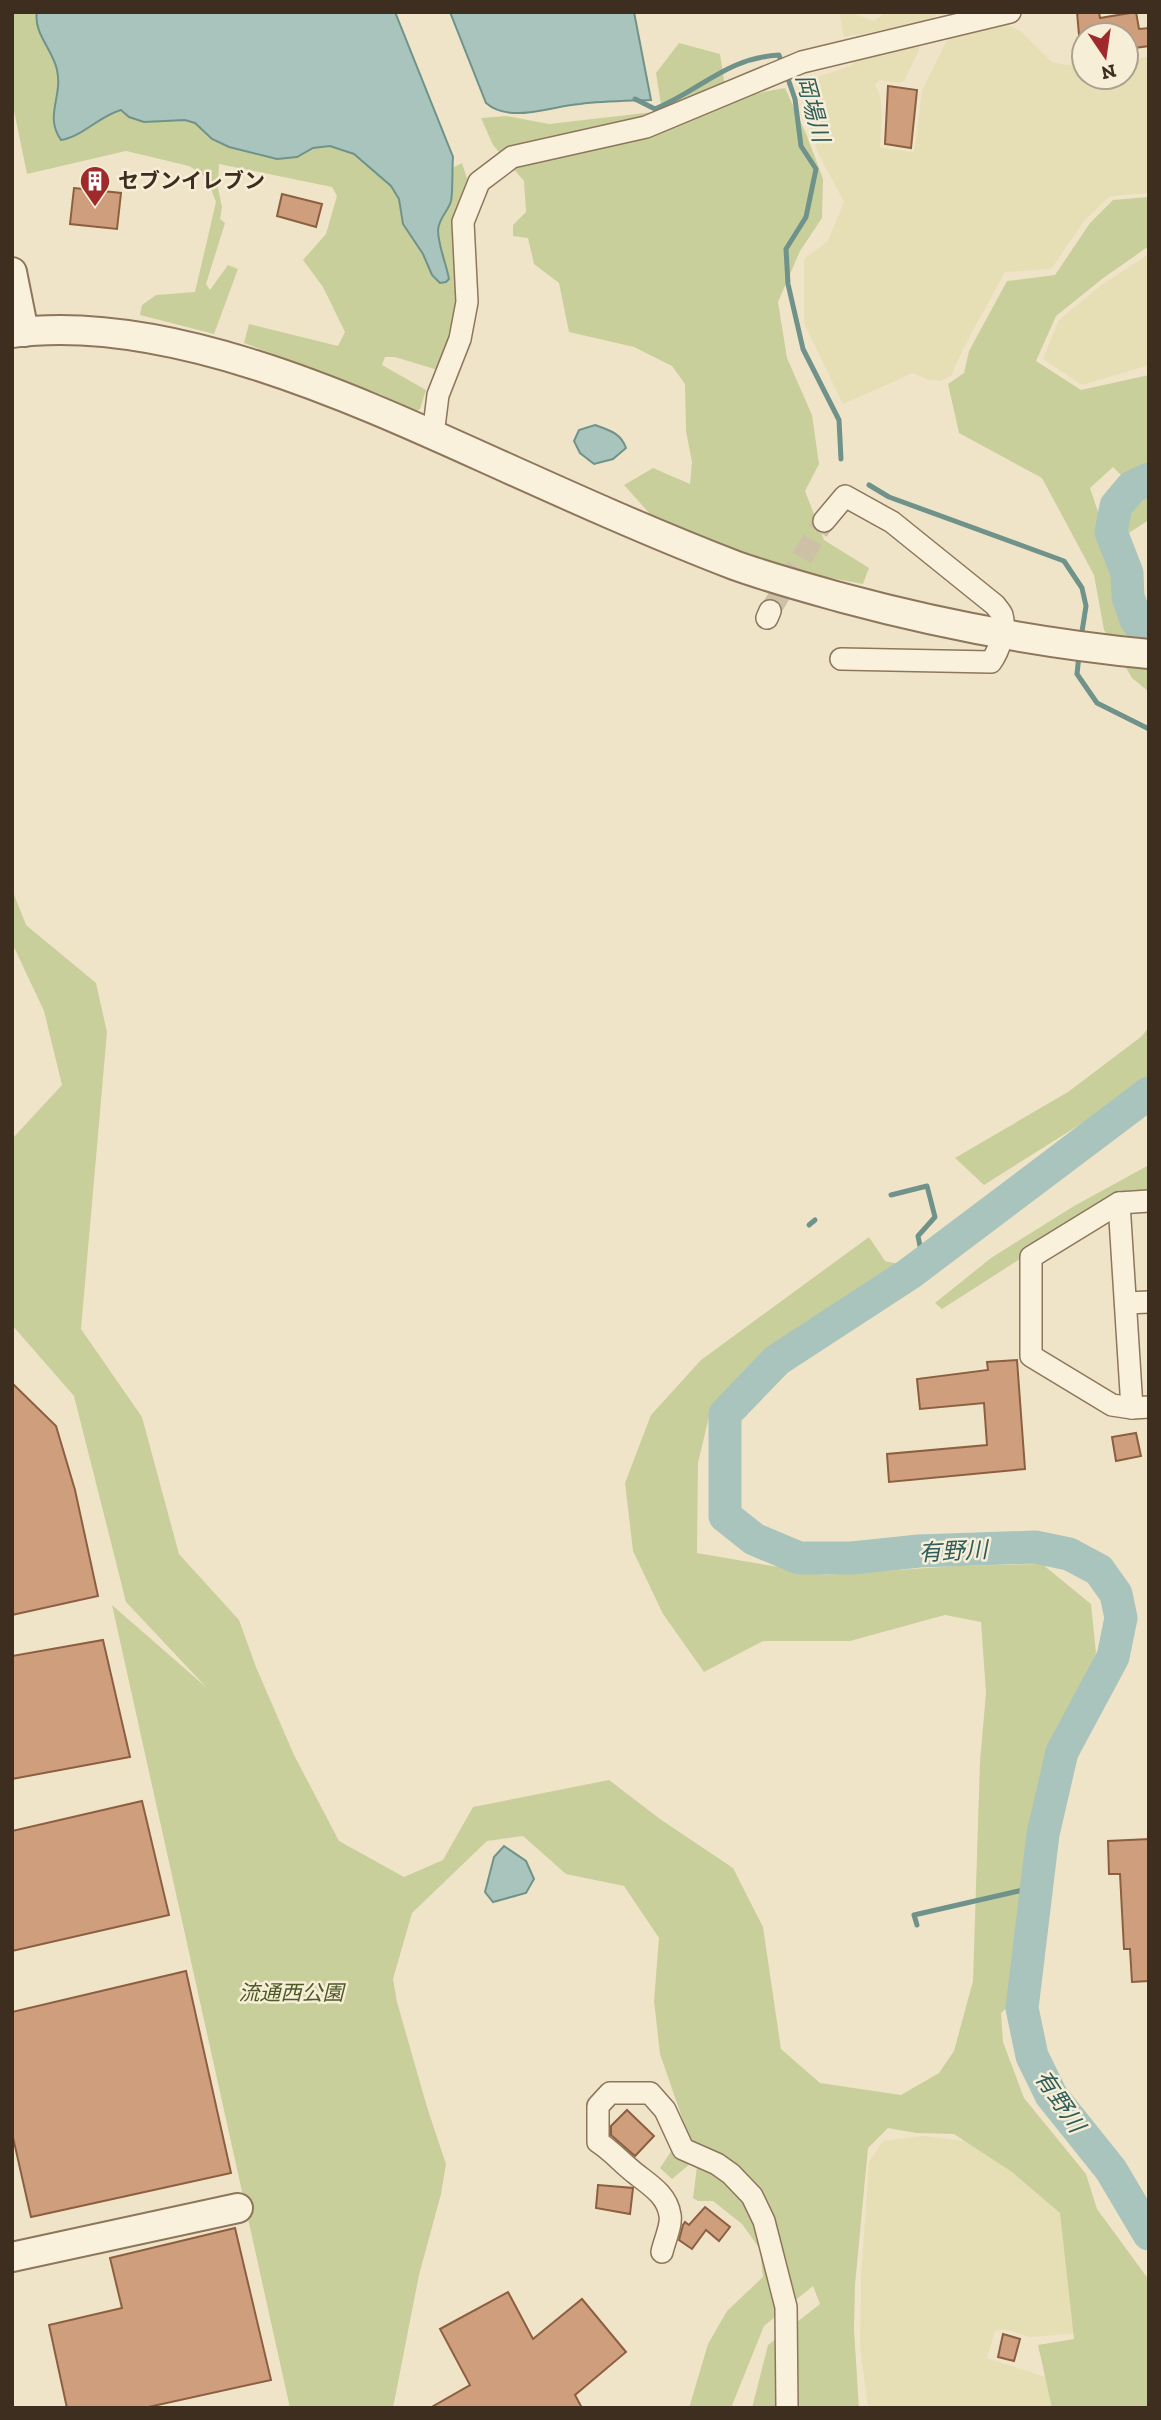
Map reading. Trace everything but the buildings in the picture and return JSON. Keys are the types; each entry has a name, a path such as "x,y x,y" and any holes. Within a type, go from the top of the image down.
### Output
{"street":[{"path":"433,435 438,395 460,339 467,302 463,222 479,182 512,158 646,127 802,62 1010,12"},
{"path":"12,272 18,332 117,335 190,348 291,376 749,570 870,605 1002,635 1149,654"},
{"path":"824,521 845,496 892,522 995,605 1002,616 1002,635 991,662 841,659"},
{"path":"1119,1203 1126,1303 1140,1408 1112,1405 1031,1356 1031,1257 1119,1203 1149,1201"},
{"path":"1126,1303 1149,1302"},
{"path":"662,2252 671,2216 663,2198 614,2152 598,2142 598,2106 610,2093 650,2093 665,2109 683,2149 718,2164 752,2196 764,2221 786,2307 786,2408"},
{"path":"12,2257 237,2208"}],"shaded area":[{"path":"842,12 874,21 887,12 937,12 933,21 844,37 840,16"},
{"path":"998,20 1020,31 1052,62 1070,65 1070,91 1140,91 1140,58 1147,57 1149,193 1110,196 1085,220 1051,269 1005,272 951,376 941,381 929,380 913,373 843,404 804,323 804,259 828,241 844,202 818,153 797,84 850,66 866,51 920,40 919,50 904,81 900,83 880,80 875,84 882,112 880,148 914,152 922,90 948,38 959,31"},
{"path":"1149,254 1149,365 1082,385 1043,359 1059,320 1103,284"},
{"path":"924,2136 987,2144 1068,2203 1079,2333 1030,2337 1003,2329 995,2331 987,2358 1048,2378 1058,2408 868,2408 860,2346 861,2278 869,2162 883,2141"}],"green space":[{"path":"12,12 106,12 145,111 335,132 435,216 454,167 462,163 470,188 462,300 441,371 395,357 385,357 382,365 426,390 420,409 415,412 382,395 244,343 249,324 338,346 345,332 323,287 303,260 326,234 337,196 332,187 219,164 218,188 222,207 220,219 225,223 206,284 210,290 228,265 238,269 214,334 140,315 142,305 156,295 195,292 216,202 208,181 189,166 126,151 27,174 12,101"},
{"path":"679,43 720,54 727,99 785,88 823,179 822,218 800,251 778,302 787,358 812,415 819,464 805,491 824,540 869,568 863,584 782,569 705,541 650,514 624,485 653,468 690,484 692,462 686,431 685,384 672,366 634,347 569,332 559,283 534,264 528,238 513,236 513,225 526,212 524,181 493,145 481,118 506,116 549,124 662,111 656,73"},
{"path":"1149,197 1149,246 1056,316 1036,361 1081,390 1149,375 1149,520 1124,536 1109,507 1125,479 1113,467 1090,488 1119,574 1115,608 1149,649 1149,692 1132,678 1104,630 1094,575 1042,478 959,433 948,384 964,373 969,351 1007,281 1055,275 1090,223 1113,200"},
{"name":"流通西公園","path":"12,889 26,925 96,983 107,1032 81,1329 142,1417 179,1554 239,1620 294,1755 339,1841 404,1877 443,1860 473,1807 609,1780 660,1819 733,1868 763,1927 781,2049 820,2083 901,2095 939,2073 954,2051 973,1981 980,1761 986,1693 981,1622 945,1615 850,1641 763,1641 704,1672 663,1614 633,1551 625,1483 651,1415 701,1360 869,1237 885,1261 903,1265 763,1363 711,1408 698,1463 697,1553 825,1575 956,1566 1042,1564 1091,1604 1096,1653 1069,1717 1028,1836 1013,2003 1001,2013 1003,2042 1024,2098 1086,2174 1097,2209 1149,2280 1149,2408 1052,2408 1038,2345 1074,2339 1060,2213 1012,2172 954,2134 916,2133 888,2128 868,2148 855,2285 854,2330 859,2408 752,2408 768,2345 820,2304 813,2286 764,2326 731,2408 689,2408 708,2344 727,2311 763,2277 760,2249 742,2224 713,2201 698,2201 693,2198 697,2166 690,2164 672,2179 660,2168 686,2129 660,2054 654,2001 659,1938 624,1886 566,1874 523,1836 487,1841 412,1913 393,1979 427,2107 446,2164 441,2194 419,2275 393,2408 290,2408 112,1605 207,1688 126,1602 74,1396 12,1325 12,1139 62,1085 44,1011 12,943"},
{"path":"1149,1027 1149,1081 984,1185 955,1158 1068,1092 1142,1036"},
{"path":"1149,1165 1149,1195 1115,1198 942,1309 935,1303 991,1258 1074,1206"}],"water":[{"path":"37,12 395,12 453,157 451,201 438,230 449,279 440,283 432,275 423,254 403,224 399,199 391,186 354,154 330,146 313,148 297,157 277,159 229,147 212,139 195,123 185,120 144,122 129,117 121,110 76,135 61,140 54,123 57,70 38,27"},
{"path":"450,12 634,12 651,100 589,103 519,113 496,109 486,103"},
{"path":"595,425 618,435 626,448 613,459 594,464 580,453 574,441 579,430"},
{"path":"504,1846 526,1861 534,1879 526,1893 493,1902 485,1892 494,1857"}],"waterway":[{"name":"岡場川","path":"635,99 655,109 744,62 779,55 782,64"},
{"name":"岡場川","path":"786,73 795,99 801,146 816,169 806,217 786,249 788,284 803,349 839,420 841,459"},
{"name":"有野川","path":"1149,479 1132,487 1116,506 1111,532 1127,573 1128,597 1136,620 1149,637"},
{"name":"岡場川","path":"869,485 889,497 1064,561 1082,588 1086,606 1081,638"},
{"name":"岡場川","path":"1079,655 1077,674 1097,703 1149,729"},
{"name":"有野川","path":"1149,1093 909,1274 777,1360 725,1414 725,1516 754,1539 799,1558 852,1558 919,1551 1035,1547 1069,1554 1099,1570 1116,1594 1121,1618 1113,1657 1062,1752 1043,1834 1022,2008 1032,2056 1051,2095 1111,2170 1149,2234"},
{"path":"891,1195 927,1186 935,1217 918,1236 921,1251 927,1259"},
{"path":"809,1225 815,1220"},
{"path":"917,1925 914,1915 1036,1887"}],"tunnel":[{"path":"770,611 824,521"}],"place":[{"name":"セブンイレブン","path":"95,208"}]}
